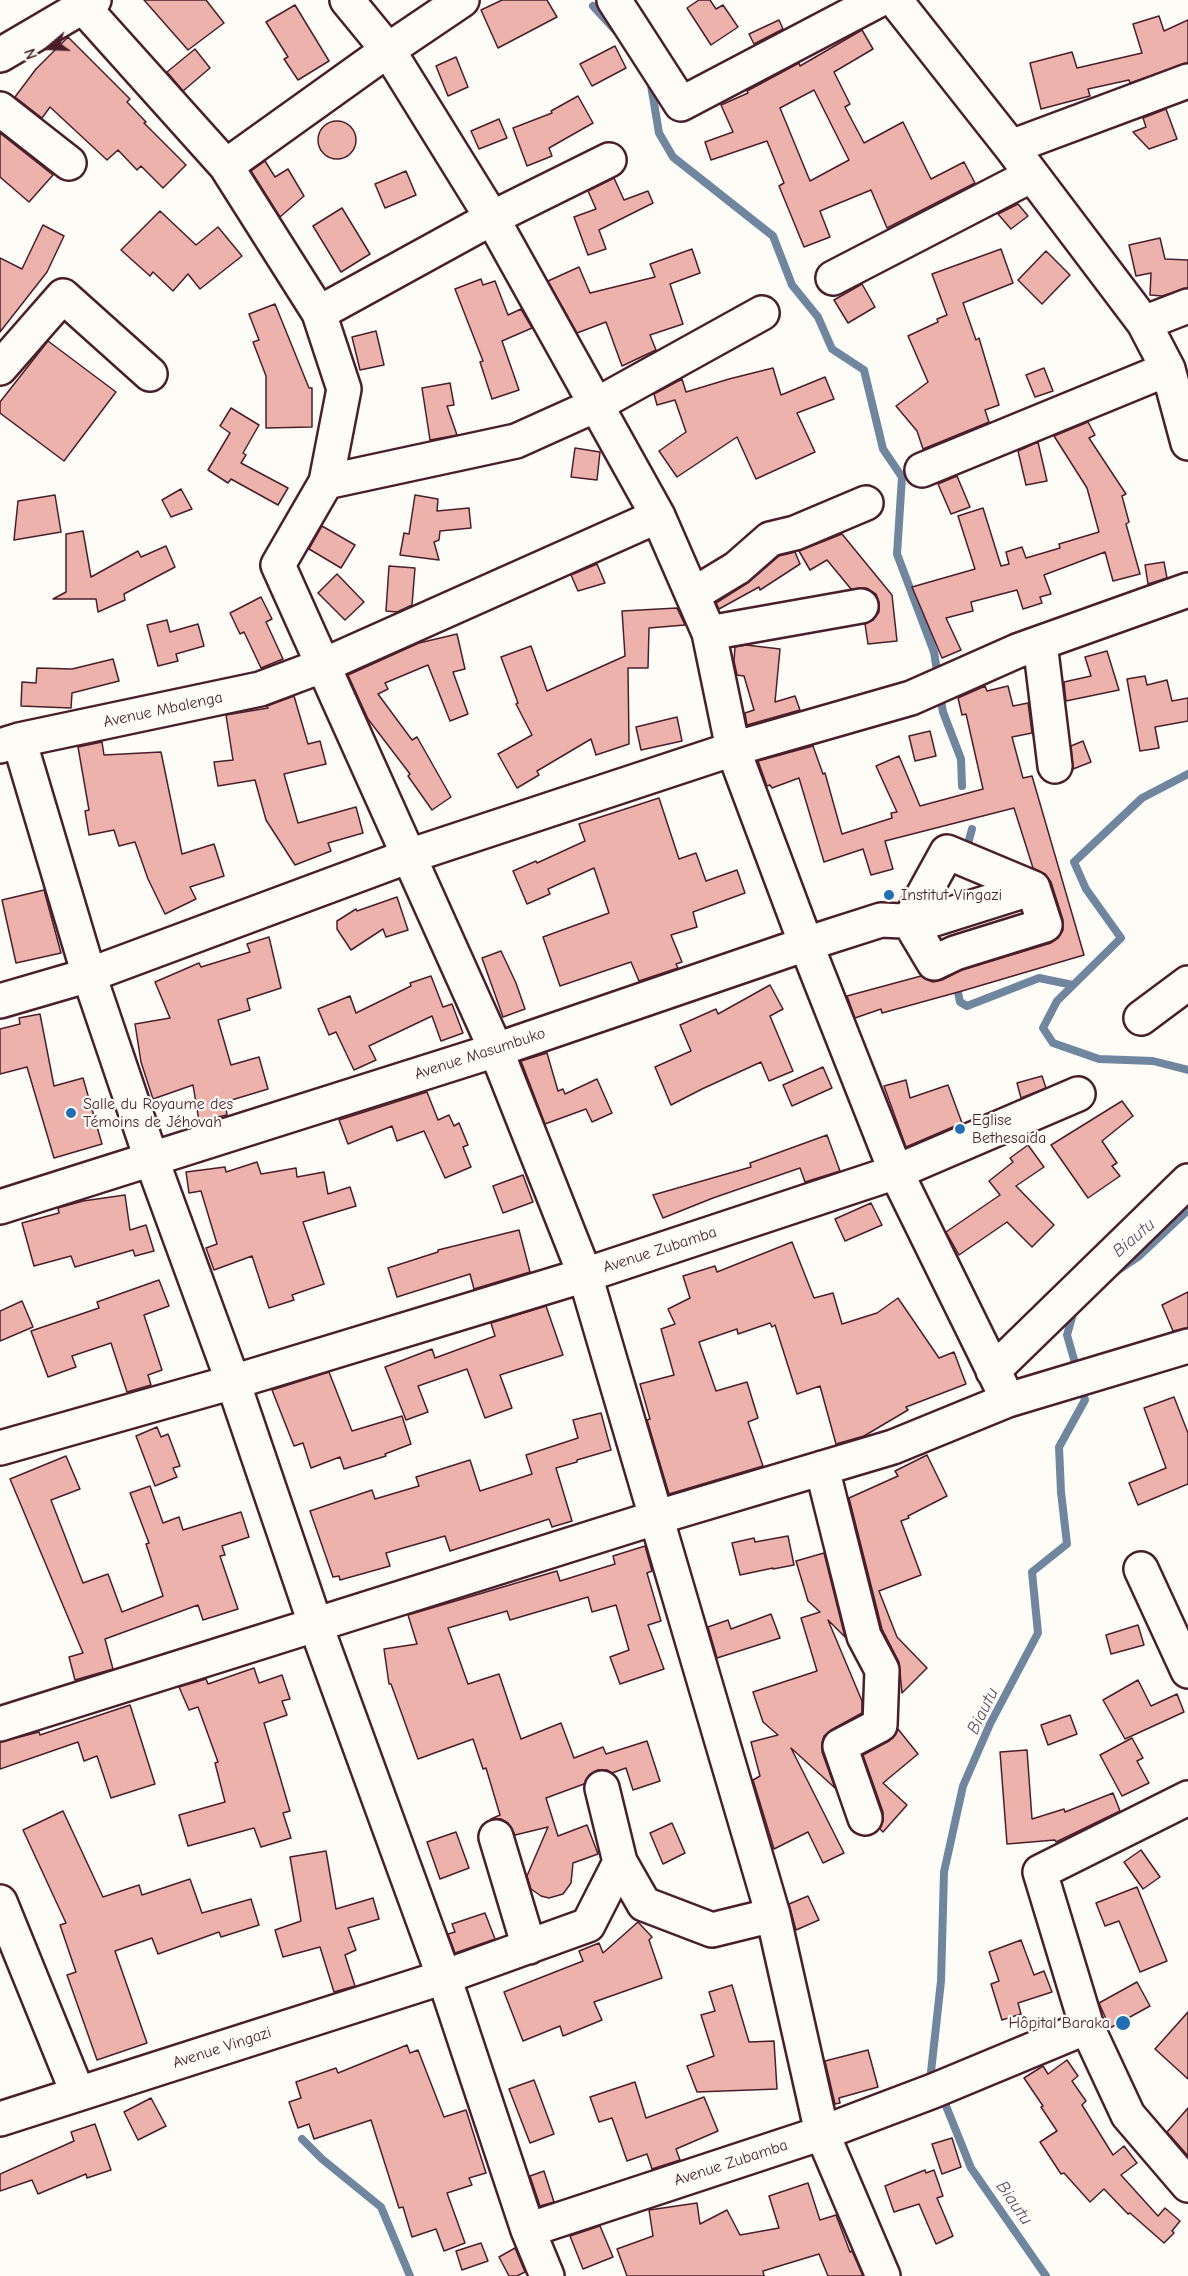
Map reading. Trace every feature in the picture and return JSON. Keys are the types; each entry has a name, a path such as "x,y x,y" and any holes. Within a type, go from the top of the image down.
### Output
{"street":[{"path":"347,0 388,50 492,218 658,516 710,633 734,749 806,944 896,1172 1008,1400"},
{"path":"225,166 462,0"},
{"path":"614,0 681,104 879,0"},
{"path":"894,0 1011,147 1144,323 1168,369 1188,443"},
{"path":"0,55 85,2 225,166 320,313 344,389 326,482 278,565 496,1050 585,1275 658,1517 773,1915 822,2133 883,2276"},
{"path":"1011,147 1188,81"},
{"path":"0,109 69,164"},
{"path":"320,313 492,218 609,160"},
{"path":"833,278 1032,175"},
{"path":"1,363 63,296 150,374"},
{"path":"1144,323 1188,306"},
{"path":"326,482 516,441 596,405 762,313"},
{"path":"922,470 1168,369"},
{"path":"694,594 737,568 770,539 795,533 866,503"},
{"name":"Avenue Mbalenga","path":"9,743 260,689 324,665 658,516"},
{"path":"0,1001 89,975 409,856 734,749 911,698 1017,651 1188,590"},
{"path":"710,633 861,606"},
{"path":"1040,643 1055,766"},
{"path":"9,743 151,1158 233,1382 316,1626 444,1977 528,2230 547,2276"},
{"path":"947,852 1033,888 1045,925 934,963 924,920 947,852"},
{"name":"Avenue Masumbuko","path":"0,1208 151,1158 496,1050 881,920 924,920 1033,888"},
{"path":"1141,1018 1188,983"},
{"name":"Avenue Zubamba","path":"0,1448 233,1382 585,1275 896,1172 1078,1094"},
{"path":"993,1371 1188,1181"},
{"path":"0,1724 658,1517 893,1447 1008,1400 1188,1346"},
{"path":"822,1468 864,1636 882,1670 880,1725 840,1746 865,1818"},
{"path":"1141,1569 1188,1671"},
{"path":"602,1788 620,1862 644,1904 712,1930 773,1915"},
{"path":"1188,1798 1040,1872 1087,2027 1128,2115 1188,2185"},
{"path":"496,1837 529,1947"},
{"name":"Avenue Vingazi","path":"0,2119 444,1977 588,1925 620,1862"},
{"path":"0,1902 78,2094"},
{"name":"Avenue Zubamba","path":"528,2230 822,2133 942,2087 1087,2027"}],"building":[{"path":"144,0 206,0 224,23 188,50"},
{"path":"502,0 547,0 557,17 498,48 481,10"},
{"path":"699,0 710,0 716,9 723,5 738,27 711,45 687,8"},
{"path":"295,5 329,61 298,80 284,59 288,57 266,22"},
{"path":"1159,16 1164,31 1188,20 1188,63 1130,83 1129,80 1088,89 1090,96 1041,109 1030,63 1072,52 1077,68 1142,53 1133,24"},
{"path":"779,20 783,29 754,44 749,34"},
{"path":"862,30 873,49 834,72 850,104 845,107 864,143 903,122 931,179 964,162 975,183 887,228 871,190 820,211 830,237 804,247 779,186 784,183 767,141 711,160 705,142 733,132 721,105 748,93 747,91 799,63 800,66","holes":["814,90 849,160 810,181 780,108"]},
{"path":"68,37 130,99 127,102 146,122 144,123 186,165 163,188 141,166 137,170 118,150 107,160 50,107 42,118 15,97 36,69"},
{"path":"615,46 626,68 592,86 580,64"},
{"path":"195,49 210,68 183,91 167,72"},
{"path":"456,57 468,87 448,96 436,66"},
{"path":"578,96 593,123 549,148 552,156 527,166 513,128 552,113 551,111"},
{"path":"1166,109 1177,139 1149,149 1133,132 1146,127 1143,118"},
{"path":"499,119 507,138 479,149 471,131"},
{"path":"337,121 351,126 356,140 351,154 337,159 323,154 318,140 323,126"},
{"path":"0,133 53,175 29,202 0,177"},
{"path":"265,161 275,177 288,169 304,196 280,217 251,171"},
{"path":"406,171 416,195 385,208 375,184"},
{"path":"614,178 624,200 648,191 653,203 599,230 606,249 588,255 574,217 596,209 588,191"},
{"path":"1018,204 1028,216 1011,229 998,214"},
{"path":"342,208 370,254 341,272 313,226"},
{"path":"160,211 196,245 218,227 242,256 200,289 188,274 173,291 153,272 150,276 121,250"},
{"path":"43,225 64,236 47,272 0,332 0,258 22,269"},
{"path":"1160,238 1165,259 1188,260 1188,288 1162,296 1150,295 1151,273 1136,276 1129,245"},
{"path":"692,249 700,273 670,284 683,324 650,335 656,350 622,366 606,322 577,333 548,281 579,267 590,293 655,277 650,264"},
{"path":"1001,249 1013,283 963,303 976,340 979,338 999,405 985,410 989,422 923,449 917,431 896,406 928,382 908,336 938,322 937,319 947,315 932,274"},
{"path":"1046,251 1070,275 1042,304 1018,280"},
{"path":"481,279 483,285 495,281 508,315 521,309 532,328 502,341 519,390 492,399 480,362 483,361 455,289"},
{"path":"862,284 875,307 848,323 834,300"},
{"path":"275,304 309,388 312,388 312,427 266,428 266,376 253,342 259,340 249,314"},
{"path":"376,331 384,365 360,370 352,337"},
{"path":"48,341 116,392 64,461 0,413 0,402"},
{"path":"773,368 781,395 825,377 834,399 797,413 815,452 756,479 737,437 677,477 659,451 686,432 675,400 657,405 654,394 682,379 686,392"},
{"path":"1044,368 1053,391 1035,397 1026,375"},
{"path":"450,383 454,405 447,406 457,435 430,440 422,388"},
{"path":"231,408 259,425 243,453 246,455 241,463 288,488 278,505 231,479 228,483 208,470 230,433 220,426"},
{"path":"1088,422 1095,435 1089,438 1126,494 1122,496 1129,522 1126,524 1140,574 1113,581 1105,552 1044,575 1051,594 1040,597 1042,603 1023,609 1017,590 971,602 973,611 946,618 961,650 942,658 912,587 975,569 958,516 983,508 1001,566 1009,564 1006,552 1022,547 1026,558 1060,548 1059,544 1099,532 1087,488 1054,436"},
{"path":"1038,442 1047,481 1026,485 1018,451"},
{"path":"575,448 600,452 597,480 571,477"},
{"path":"957,476 970,507 951,514 938,484"},
{"path":"181,489 192,509 171,517 162,500"},
{"path":"55,495 61,532 14,540 18,501"},
{"path":"415,495 438,499 437,511 469,508 471,528 440,531 439,540 434,542 439,560 400,555 404,533 409,534"},
{"path":"322,526 355,545 341,568 309,549"},
{"path":"83,531 91,577 138,551 141,557 166,546 175,567 124,594 125,600 98,612 96,599 53,599 66,592 66,534"},
{"path":"842,534 892,595 897,641 868,644 865,624 873,620 879,612 876,594 867,588 851,589 827,560 810,570 799,551"},
{"path":"795,552 800,564 760,590 759,587 719,609 716,603 749,582 779,556"},
{"path":"1164,562 1167,578 1148,584 1145,565"},
{"path":"597,564 605,583 578,591 571,575"},
{"path":"389,566 415,568 412,605 397,612 386,611"},
{"path":"337,574 364,602 345,620 318,593"},
{"path":"261,597 272,619 266,622 283,659 261,668 244,632 240,634 230,613"},
{"path":"677,608 685,625 649,628 648,668 628,668 629,744 596,755 591,739 537,771 539,775 517,788 498,754 532,735 516,704 518,703 501,657 531,646 547,691 625,656 622,611"},
{"path":"167,620 170,632 198,624 204,646 176,654 178,661 158,666 147,625"},
{"path":"457,634 465,669 453,672 468,714 450,721 428,665 385,683 388,689 378,694 412,740 417,737 451,797 432,810 408,776 410,774 368,719 348,675 419,643"},
{"path":"746,645 780,649 775,702 795,696 800,710 747,725 745,713 754,710 744,676 737,675 734,661 735,647"},
{"path":"1107,651 1119,690 1066,701 1064,682 1091,676 1085,657"},
{"path":"113,659 119,681 72,693 71,708 21,706 22,682 36,683 37,668 72,669"},
{"path":"1145,676 1147,685 1167,680 1172,701 1188,698 1188,721 1155,727 1159,748 1140,751 1127,679"},
{"path":"985,686 987,691 1008,686 1013,706 1028,703 1032,733 1012,737 1023,778 1032,776 1084,955 962,991 882,1013 881,1009 855,1018 847,996 921,976 933,982 942,980 962,970 1051,943 1063,930 1063,920 1051,882 1045,874 1033,868 1014,808 885,841 893,869 871,875 863,849 824,862 799,778 772,788 770,785 767,786 758,761 813,746 823,774 825,773 842,834 892,818 891,813 897,812 876,766 899,756 920,806 983,789 966,714 962,715 958,698"},
{"path":"294,696 308,744 320,741 326,764 284,774 298,823 356,807 363,833 328,843 331,851 295,865 266,820 255,780 218,786 214,762 233,760 226,715 268,708 267,706"},
{"path":"677,717 682,741 641,750 636,727"},
{"path":"930,731 936,756 915,761 909,736"},
{"path":"1083,741 1091,762 1073,769 1071,746"},
{"path":"102,742 104,755 161,752 182,854 214,844 224,876 190,887 196,899 165,914 148,879 135,842 119,846 114,830 89,835 85,811 89,810 78,747"},
{"path":"659,798 679,859 696,853 706,881 737,870 745,893 693,912 697,927 671,935 682,962 676,964 678,968 639,981 631,962 560,986 543,937 609,913 594,868 548,889 550,894 527,904 513,871 536,861 537,863 585,841 579,824"},
{"path":"44,890 61,953 16,963 2,900"},
{"path":"397,897 408,930 386,937 383,929 351,950 337,929 337,921 356,909 357,911"},
{"path":"269,937 281,988 247,999 250,1010 218,1020 231,1065 259,1057 268,1089 225,1102 227,1115 199,1121 193,1085 153,1099 141,1062 135,1024 170,1018 155,982 199,963 201,967 250,952 247,944"},
{"path":"501,951 525,1009 503,1017 482,958"},
{"path":"431,976 443,1007 452,1004 463,1033 441,1041 432,1016 369,1046 376,1060 354,1070 336,1032 329,1035 318,1009 350,996 356,1013 411,986 410,983"},
{"path":"770,985 783,1009 770,1016 793,1071 769,1081 761,1062 671,1105 655,1067 691,1051 680,1025 716,1009 718,1014"},
{"path":"40,1014 54,1086 83,1078 102,1144 54,1158 27,1067 0,1074 0,1029 20,1024 19,1018"},
{"path":"547,1053 558,1091 563,1089 565,1094 597,1079 612,1113 592,1122 586,1109 545,1124 521,1061"},
{"path":"823,1067 832,1088 792,1106 783,1085"},
{"path":"1042,1076 1046,1088 1021,1098 1017,1083"},
{"path":"906,1080 910,1098 948,1085 962,1123 906,1147 884,1086"},
{"path":"427,1092 438,1120 449,1115 454,1126 459,1123 468,1145 463,1147 471,1167 445,1178 424,1131 397,1141 392,1126 348,1144 339,1120"},
{"path":"1122,1101 1133,1116 1102,1141 1117,1163 1112,1166 1120,1176 1088,1198 1051,1145"},
{"path":"827,1135 840,1171 805,1182 800,1168 663,1218 653,1195 751,1167 750,1163"},
{"path":"1028,1145 1044,1167 1016,1186 1054,1225 1032,1247 1007,1222 959,1255 946,1232 1000,1195 989,1181 1013,1162 1010,1158"},
{"path":"257,1162 261,1174 296,1168 297,1177 324,1172 328,1194 350,1187 356,1206 303,1222 324,1284 292,1295 294,1300 269,1308 252,1256 214,1270 206,1248 217,1244 201,1191 189,1193 186,1172 225,1167 226,1172"},
{"path":"523,1175 533,1202 503,1213 493,1186"},
{"path":"125,1195 130,1230 146,1225 154,1251 135,1256 133,1250 75,1267 71,1256 34,1266 22,1223 59,1213 58,1208 83,1201"},
{"path":"871,1203 882,1225 845,1241 835,1219"},
{"path":"519,1230 530,1272 474,1289 470,1274 397,1297 388,1268 438,1252 438,1250"},
{"path":"792,1242 814,1298 833,1293 842,1324 877,1313 898,1298 939,1358 954,1352 966,1384 906,1407 908,1410 864,1436 836,1444 820,1386 797,1394 775,1325 772,1327 770,1323 738,1334 737,1329 699,1342 716,1391 747,1382 758,1418 748,1422 763,1466 669,1494 647,1420 650,1419 640,1384 674,1375 661,1329 675,1324 668,1309 690,1298 683,1276 715,1266 717,1272"},
{"path":"159,1280 169,1306 144,1315 162,1370 148,1375 151,1385 127,1392 111,1343 72,1356 76,1367 48,1377 31,1331 99,1308 97,1302"},
{"path":"1188,1292 1188,1328 1173,1331 1162,1305"},
{"path":"22,1301 33,1327 0,1341 0,1311"},
{"path":"546,1306 563,1355 500,1375 512,1408 485,1418 467,1369 418,1386 428,1412 406,1420 385,1367 432,1349 435,1358 495,1336 491,1323"},
{"path":"329,1372 352,1431 402,1416 411,1444 385,1454 386,1456 344,1469 340,1457 311,1468 303,1443 294,1446 272,1390"},
{"path":"1174,1397 1188,1433 1188,1484 1138,1505 1129,1483 1166,1468 1144,1408"},
{"path":"601,1413 611,1450 556,1468 572,1521 552,1527 549,1519 450,1551 445,1536 386,1553 390,1566 340,1580 339,1576 333,1577 310,1511 372,1490 375,1499 419,1486 416,1477 470,1460 480,1491 532,1474 526,1455 578,1438 573,1420"},
{"path":"157,1427 161,1437 168,1434 180,1466 173,1468 177,1477 155,1486 136,1436"},
{"path":"927,1455 947,1496 901,1521 921,1575 879,1591 897,1637 927,1668 902,1693 899,1662 882,1629 849,1498 898,1476 895,1471"},
{"path":"66,1456 80,1489 51,1500 83,1583 108,1574 122,1612 163,1596 146,1544 149,1543 130,1493 150,1486 163,1523 179,1517 183,1530 241,1512 249,1537 222,1546 225,1555 220,1556 238,1609 203,1620 198,1605 105,1639 113,1669 75,1680 69,1657 83,1653 10,1479"},
{"path":"788,1536 794,1565 740,1575 732,1543 754,1538 755,1542"},
{"path":"645,1546 652,1571 647,1573 661,1621 648,1625 664,1669 620,1684 610,1657 629,1650 616,1605 592,1612 588,1597 510,1620 507,1611 448,1628 468,1684 499,1674 521,1739 561,1723 574,1758 603,1747 606,1754 647,1741 660,1781 633,1790 626,1768 612,1773 607,1770 598,1770 589,1775 584,1784 546,1798 558,1836 587,1825 598,1854 573,1863 571,1883 563,1894 549,1898 541,1896 531,1889 527,1876 548,1827 515,1835 508,1823 501,1819 491,1819 500,1815 486,1768 483,1769 473,1739 418,1759 391,1684 389,1684 384,1649 417,1644 408,1615 557,1571 560,1581 615,1564 613,1556"},
{"path":"824,1553 845,1637 828,1620 862,1701 862,1713 824,1736 822,1752 835,1788 791,1748 844,1853 823,1863 808,1832 774,1849 753,1780 760,1776 751,1742 778,1735 763,1722 753,1692 817,1671 801,1618 820,1612 808,1601 796,1561"},
{"path":"771,1614 780,1638 717,1658 708,1627 728,1620 731,1629"},
{"path":"1138,1625 1144,1645 1111,1654 1106,1635"},
{"path":"254,1668 259,1683 282,1675 290,1699 282,1701 287,1715 264,1723 290,1811 283,1813 291,1838 261,1847 254,1828 188,1846 179,1815 225,1802 215,1763 218,1762 198,1707 189,1710 179,1687 206,1679 208,1684"},
{"path":"1138,1680 1151,1706 1177,1694 1184,1712 1125,1739 1103,1700"},
{"path":"130,1705 155,1784 111,1798 97,1756 84,1761 78,1742 0,1769 0,1742 39,1732 40,1735"},
{"path":"1070,1715 1077,1734 1048,1745 1041,1725"},
{"path":"898,1729 918,1754 883,1783 907,1805 883,1832 880,1829 883,1812 863,1755 889,1741"},
{"path":"1132,1738 1143,1758 1137,1761 1149,1783 1122,1796 1100,1755"},
{"path":"1027,1750 1032,1819 1064,1809 1065,1812 1113,1793 1120,1811 1056,1842 1055,1840 1007,1844 1000,1752"},
{"path":"63,1811 103,1897 139,1885 142,1895 190,1879 202,1913 251,1899 259,1925 221,1937 219,1932 158,1954 152,1938 115,1951 147,2043 97,2060 67,1975 76,1972 60,1925 66,1923 23,1830"},
{"path":"672,1823 685,1853 663,1864 650,1833"},
{"path":"456,1832 469,1868 440,1879 427,1842"},
{"path":"1141,1850 1160,1877 1143,1889 1124,1862"},
{"path":"326,1851 336,1909 373,1898 379,1919 348,1928 356,1950 345,1955 355,1986 334,1992 320,1947 283,1957 275,1930 301,1921 290,1857"},
{"path":"1137,1887 1167,1961 1140,1972 1119,1921 1105,1926 1096,1903"},
{"path":"808,1896 819,1920 796,1930 789,1904"},
{"path":"485,1913 495,1939 455,1953 448,1934 455,1932 452,1924"},
{"path":"638,1922 652,1937 649,1940 662,1978 594,2002 602,2020 563,2036 560,2026 523,2041 504,1992 583,1961 579,1951 599,1943 603,1953"},
{"path":"1021,1940 1034,1975 1044,1971 1052,1992 1018,2003 1021,2014 1002,2020 991,1984 999,1981 989,1952"},
{"path":"1137,1982 1150,2006 1110,2028 1099,2003"},
{"path":"732,1985 749,2042 774,2041 777,2089 697,2092 687,2066 714,2056 701,2015 715,2011 709,1992"},
{"path":"1188,2012 1188,2079 1155,2049"},
{"path":"407,2045 410,2053 418,2050 444,2117 466,2110 486,2173 469,2178 472,2185 447,2193 465,2243 444,2251 436,2229 412,2237 403,2207 399,2208 371,2120 314,2139 309,2124 298,2128 289,2102 301,2098 296,2082 336,2068 338,2073"},
{"path":"868,2050 878,2087 839,2098 840,2103 835,2104 825,2061"},
{"path":"1067,2060 1078,2076 1072,2081 1086,2101 1082,2105 1113,2155 1124,2146 1137,2163 1121,2175 1158,2216 1165,2208 1180,2221 1172,2231 1174,2233 1164,2243 1130,2213 1128,2214 1104,2189 1090,2202 1064,2173 1061,2174 1040,2142 1057,2131 1024,2078 1043,2066 1048,2074"},
{"path":"534,2080 554,2134 530,2143 509,2089"},
{"path":"635,2082 646,2118 704,2097 718,2131 676,2149 680,2160 652,2169 647,2154 627,2161 612,2118 599,2122 590,2097"},
{"path":"151,2098 166,2126 138,2140 124,2112"},
{"path":"1188,2108 1188,2156 1167,2132"},
{"path":"95,2124 111,2170 87,2178 86,2174 38,2194 32,2180 0,2191 0,2174 74,2141 71,2132"},
{"path":"952,2138 961,2167 942,2174 932,2144"},
{"path":"925,2170 926,2173 934,2170 943,2196 937,2198 953,2236 936,2244 919,2204 894,2212 885,2186"},
{"path":"544,2171 554,2202 540,2206 530,2176"},
{"path":"808,2183 820,2220 836,2215 850,2252 852,2251 863,2276 828,2276 819,2254 763,2271 764,2276 627,2276 617,2249 653,2236 649,2210 697,2203 700,2224 727,2210 740,2235 779,2228 769,2196"},
{"path":"600,2226 613,2257 583,2269 570,2236"},
{"path":"481,2243 488,2261 462,2270 456,2251"},
{"path":"515,2248 525,2272 517,2276 509,2276 499,2257"}],"waterway":[{"path":"593,6 616,31"},
{"path":"650,79 659,133 673,157 773,236 792,285 818,317 832,349 864,370 883,449 902,477 897,554 934,652 938,677"},
{"path":"940,694 943,712 961,759 962,786"},
{"name":"Biautu","path":"1188,774 1142,798 1074,862 1086,889 1121,938 1057,1001 1043,1028 1053,1043 1099,1059 1153,1061 1188,1070"},
{"path":"966,851 972,829"},
{"path":"952,963 960,1002 967,1006 1039,978 1073,985"},
{"name":"Biautu","path":"1117,1271 1138,1257 1188,1210"},
{"name":"Biautu","path":"1075,1307 1067,1335 1077,1370"},
{"name":"Biautu","path":"936,2083 931,2072 941,1981 944,1872 963,1786 990,1724 1038,1633 1032,1572 1067,1544 1059,1447 1085,1400 1081,1385"},
{"name":"Biautu","path":"942,2096 971,2168 1046,2276"},
{"path":"302,2139 322,2159 381,2207 410,2276"}],"place":[{"name":"Institut Vingazi","path":"889,895"},
{"name":"Salle du Royaume des Témoins de Jéhovah","path":"71,1113"},
{"name":"Eglise Bethesaida","path":"960,1129"},
{"name":"Hôpital Baraka","path":"1123,2023"}]}
